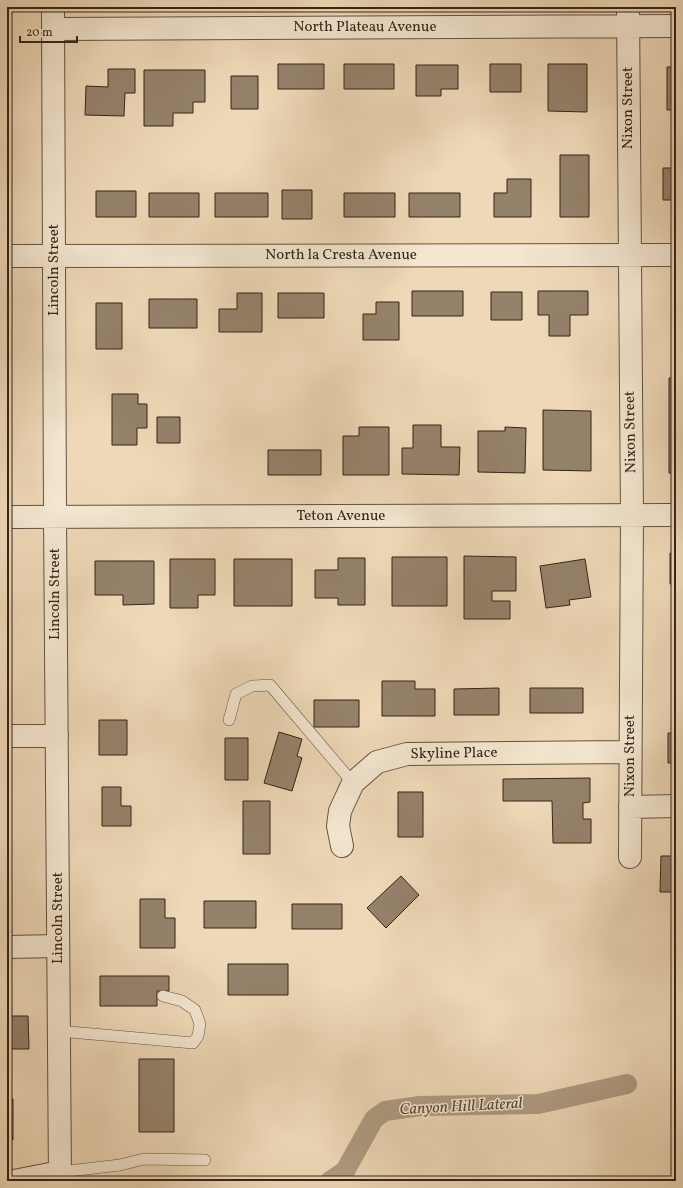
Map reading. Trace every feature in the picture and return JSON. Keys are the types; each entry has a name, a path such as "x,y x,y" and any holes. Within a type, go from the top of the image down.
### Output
{"street":[{"name":"Lincoln Street","path":"53,7 60,1176"},
{"name":"North Plateau Avenue","path":"53,29 628,16 676,26"},
{"name":"Nixon Street","path":"628,16 632,515 630,857"},
{"name":"North la Cresta Avenue","path":"7,256 676,255"},
{"name":"Teton Avenue","path":"7,517 676,515"},
{"path":"7,736 57,736"},
{"name":"Skyline Place","path":"342,846 338,826 340,811 353,783 377,762 407,754 630,752"},
{"path":"630,807 676,806"},
{"path":"7,947 58,946"},
{"path":"14,1181 60,1176"}],"lane":[{"path":"229,720 236,694 252,686 270,685 353,783"},
{"path":"59,1031 193,1043 198,1036 200,1024 195,1010 182,1001 163,996"},
{"path":"60,1176 144,1159 206,1160"}],"building":[{"path":"278,64 324,64 324,89 278,89"},
{"path":"344,64 394,64 394,89 344,89"},
{"path":"490,64 521,64 521,92 490,92"},
{"path":"548,64 587,64 587,112 548,111"},
{"path":"416,65 458,65 458,89 441,89 441,96 416,96"},
{"path":"667,67 676,67 676,110 667,110"},
{"path":"108,69 135,69 135,93 125,93 124,116 85,115 86,86 108,87"},
{"path":"144,70 205,70 205,102 193,102 193,113 173,113 173,126 144,126"},
{"path":"231,76 258,76 258,109 231,109"},
{"path":"560,155 589,155 589,217 560,217"},
{"path":"663,168 676,168 676,200 663,200"},
{"path":"507,179 531,179 531,217 494,217 494,193 507,193"},
{"path":"282,190 312,190 312,219 282,219"},
{"path":"96,191 136,191 136,217 96,217"},
{"path":"149,193 199,193 199,217 149,217"},
{"path":"215,193 268,193 268,217 215,217"},
{"path":"344,193 395,193 395,217 344,217"},
{"path":"409,193 460,193 460,217 409,217"},
{"path":"412,291 463,291 463,316 412,316"},
{"path":"538,291 588,291 588,315 570,315 570,336 549,336 549,315 538,315"},
{"path":"491,292 522,292 522,320 491,320"},
{"path":"237,293 262,293 262,332 219,332 219,309 237,309"},
{"path":"278,293 324,293 324,318 278,318"},
{"path":"149,299 197,299 197,328 149,328"},
{"path":"376,302 399,302 399,340 363,340 363,314 376,314"},
{"path":"96,303 122,303 122,349 96,349"},
{"path":"669,378 676,378 676,473 669,473"},
{"path":"112,394 138,394 138,404 147,404 147,428 137,428 137,445 112,445"},
{"path":"543,410 591,411 591,471 543,470"},
{"path":"157,417 180,417 180,443 157,443"},
{"path":"413,425 441,425 441,447 460,447 459,475 402,474 402,448 413,448"},
{"path":"359,427 389,427 389,475 343,475 343,436 359,436"},
{"path":"505,427 526,428 525,473 478,472 478,431 505,431"},
{"path":"7,433 8,433 7,478"},
{"path":"268,450 321,450 321,475 268,475"},
{"path":"670,553 676,553 676,584 670,584"},
{"path":"464,556 516,557 516,591 492,591 492,601 510,601 510,619 464,619"},
{"path":"392,557 447,557 447,606 392,606"},
{"path":"338,558 365,558 365,605 338,605 338,598 315,598 315,570 338,570"},
{"path":"170,559 215,559 215,595 198,595 198,608 170,608"},
{"path":"234,559 292,559 292,606 234,606"},
{"path":"585,559 591,597 569,600 570,605 546,608 540,566"},
{"path":"95,561 154,561 154,604 123,605 123,595 95,595"},
{"path":"672,630 676,630 676,688 672,688"},
{"path":"7,654 10,654 10,683 7,683"},
{"path":"382,681 415,681 415,689 435,689 435,716 382,716"},
{"path":"499,688 499,715 454,715 454,689"},
{"path":"530,688 583,688 583,713 530,713"},
{"path":"314,700 359,700 359,727 314,727"},
{"path":"99,720 127,720 127,755 99,755"},
{"path":"279,732 302,739 297,756 302,758 292,791 264,783"},
{"path":"668,733 676,733 676,763 668,763"},
{"path":"225,738 248,738 248,780 225,780"},
{"path":"590,778 590,802 583,803 583,819 591,819 591,843 553,843 552,801 503,801 503,779"},
{"path":"102,787 121,787 121,806 131,806 131,826 102,826"},
{"path":"398,792 423,792 423,837 398,837"},
{"path":"243,801 270,801 270,854 243,854"},
{"path":"661,856 676,856 676,892 660,892"},
{"path":"401,876 419,895 386,928 367,908"},
{"path":"140,899 165,899 165,918 175,918 175,948 140,948"},
{"path":"204,901 256,901 256,928 204,928"},
{"path":"292,904 342,904 342,929 292,929"},
{"path":"228,964 288,964 288,995 228,995"},
{"path":"100,976 169,976 169,991 157,991 157,1006 100,1006"},
{"path":"7,1016 28,1016 29,1049 9,1049 9,1042 7,1042"},
{"path":"139,1059 174,1059 174,1132 139,1132"},
{"path":"7,1098 13,1099 13,1140 7,1139"}],"waterway":[{"name":"Canyon Hill Lateral","path":"330,1181 345,1171 374,1119 385,1111 420,1106 538,1104 627,1084"}]}
